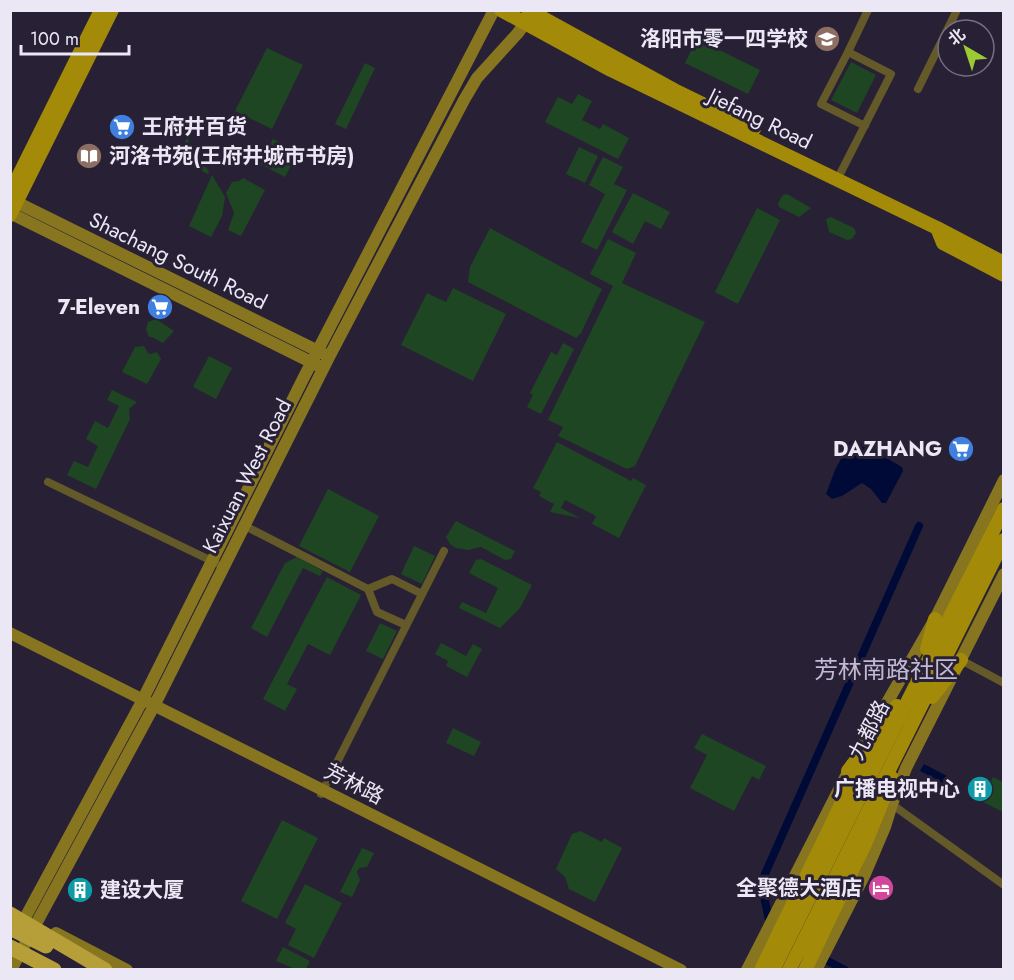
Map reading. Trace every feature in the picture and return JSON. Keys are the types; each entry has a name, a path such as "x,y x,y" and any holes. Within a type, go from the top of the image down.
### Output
{"highway":[{"path":"21,923 90,965"},
{"path":"21,923 105,969"},
{"path":"21,958 54,969"}],"main road":[{"path":"10,224 12,206 101,10"},
{"path":"12,206 111,10"},
{"name":"Kaixuan West Road","path":"11,969 21,958 21,923 224,567 321,360 494,10"},
{"name":"Jiefang Road","path":"501,10 530,14 674,90 1004,252"},
{"name":"Kaixuan West Road","path":"147,705 212,561 464,100 477,78 530,14"},
{"name":"Jiefang Road","path":"530,14 650,90 937,228 1004,263"},
{"name":"Shachang South Road","path":"12,206 321,360"},
{"path":"937,228 942,243 1004,274"},
{"name":"九都路","path":"747,969 848,771 935,619 1004,480"},
{"name":"九都路","path":"773,969 1004,509"},
{"name":"九都路","path":"796,966 808,932 1004,540"},
{"path":"796,966 866,844 1004,574"},
{"path":"761,969 851,784 918,678 935,619"},
{"name":"芳林路","path":"10,633 147,705 670,969"},
{"name":"芳林路","path":"10,641 147,705"},
{"path":"816,969 865,874 885,827 888,802 912,723 961,660"},
{"path":"848,771 918,678"},
{"name":"芳林路","path":"321,793 681,969"},
{"path":"10,909 21,923 90,965 105,969"},
{"path":"21,923 49,930 127,969"},
{"path":"49,930 90,965"},
{"path":"21,958 44,969"}],"street":[{"path":"865,126 821,104 868,10"},
{"path":"918,89 957,10"},
{"path":"841,172 891,74 848,52"},
{"path":"48,482 224,567"},
{"path":"245,526 368,589 376,612 406,626"},
{"path":"321,793 444,551"},
{"path":"368,589 392,579 422,594"},
{"path":"961,660 1004,683"},
{"path":"888,802 1004,885"}],"green space":[{"path":"697,39 760,70 748,94 685,63"},
{"path":"267,48 303,65 272,129 235,111"},
{"path":"851,62 876,75 857,113 831,100"},
{"path":"365,63 375,68 346,129 335,124"},
{"path":"578,94 592,101 582,120 600,129 603,124 629,138 618,159 545,122 558,97 572,104"},
{"path":"187,137 195,155 209,171 208,174 177,159"},
{"path":"273,139 298,152 285,177 260,164"},
{"path":"579,147 598,156 585,183 566,174"},
{"path":"603,157 623,167 614,184 627,190 597,250 581,242 605,194 589,185"},
{"path":"212,175 225,197 222,216 211,237 189,226"},
{"path":"243,178 265,190 241,236 228,230 234,213 226,193 232,182"},
{"path":"633,193 670,212 661,229 645,221 633,244 612,232"},
{"path":"787,194 811,208 799,217 779,207 778,203 783,195"},
{"path":"757,208 780,220 738,304 715,292"},
{"path":"831,217 854,228 856,233 852,239 847,240 829,232 826,219"},
{"path":"490,228 602,289 581,333 576,338 468,282 470,267"},
{"path":"608,239 636,253 622,283 705,322 635,466 627,469 558,436 563,427 548,420 613,286 590,274"},
{"path":"453,288 506,314 473,381 401,345 427,293 446,302"},
{"path":"156,319 174,331 163,343 149,337 146,329 148,322"},
{"path":"563,343 574,349 541,414 527,407 533,395 530,393 551,352 557,355"},
{"path":"144,346 148,353 157,352 161,359 147,384 122,372 135,347"},
{"path":"209,356 232,368 216,399 193,387"},
{"path":"112,390 137,402 129,409 130,419 96,489 67,475 74,461 88,467 98,446 86,439 95,421 108,428 119,406 107,400"},
{"path":"557,442 631,481 633,478 646,485 619,538 592,524 596,516 565,500 561,508 580,518 550,512 554,504 539,496 541,492 533,488"},
{"path":"328,489 379,516 350,572 299,546"},
{"path":"456,521 515,551 511,559 505,560 481,547 468,550 456,548 450,544 446,537"},
{"path":"414,546 435,556 422,584 401,574"},
{"path":"297,557 323,571 320,576 303,568 267,637 251,628 285,563"},
{"path":"481,559 532,585 520,608 500,628 459,608 462,602 486,613 498,588 469,573 476,560"},
{"path":"327,577 361,595 330,655 308,644 287,684 297,689 285,711 263,699"},
{"path":"380,623 397,631 383,659 366,651"},
{"path":"441,643 466,656 473,644 482,649 467,677 446,666 448,661 435,654"},
{"path":"453,728 481,742 474,756 446,743"},
{"path":"702,734 766,766 759,780 752,776 734,811 690,788 707,755 694,748"},
{"path":"993,777 1003,782 1003,812 981,801"},
{"path":"282,820 318,838 277,919 241,901"},
{"path":"580,831 602,842 604,838 622,848 595,902 569,889 565,877 556,869 572,834"},
{"path":"362,848 374,853 367,867 359,868 357,872 360,880 352,897 340,892"},
{"path":"305,884 342,903 314,958 288,945 296,929 285,923"},
{"path":"283,947 310,961 306,969 295,969 276,961"}],"water":[{"path":"853,439 902,467 903,471 886,503 882,503 871,489 862,483 842,496 832,499 826,494 835,470"},
{"path":"924,764 947,776 943,783 920,771"}],"waterway":[{"path":"771,923 761,883 919,526"},
{"path":"820,957 845,970"}],"place":[{"name":"洛阳市零一四学校","path":"827,39"},
{"name":"王府井百货","path":"122,127"},
{"name":"河洛书苑(王府井城市书房)","path":"89,156"},
{"name":"7-Eleven","path":"160,307"},
{"name":"DAZHANG","path":"961,449"},
{"name":"广播电视中心","path":"980,789"},
{"name":"全聚德大酒店","path":"881,888"},
{"name":"建设大厦","path":"80,890"}],"district":[{"name":"芳林南路社区","path":"886,669"}]}
